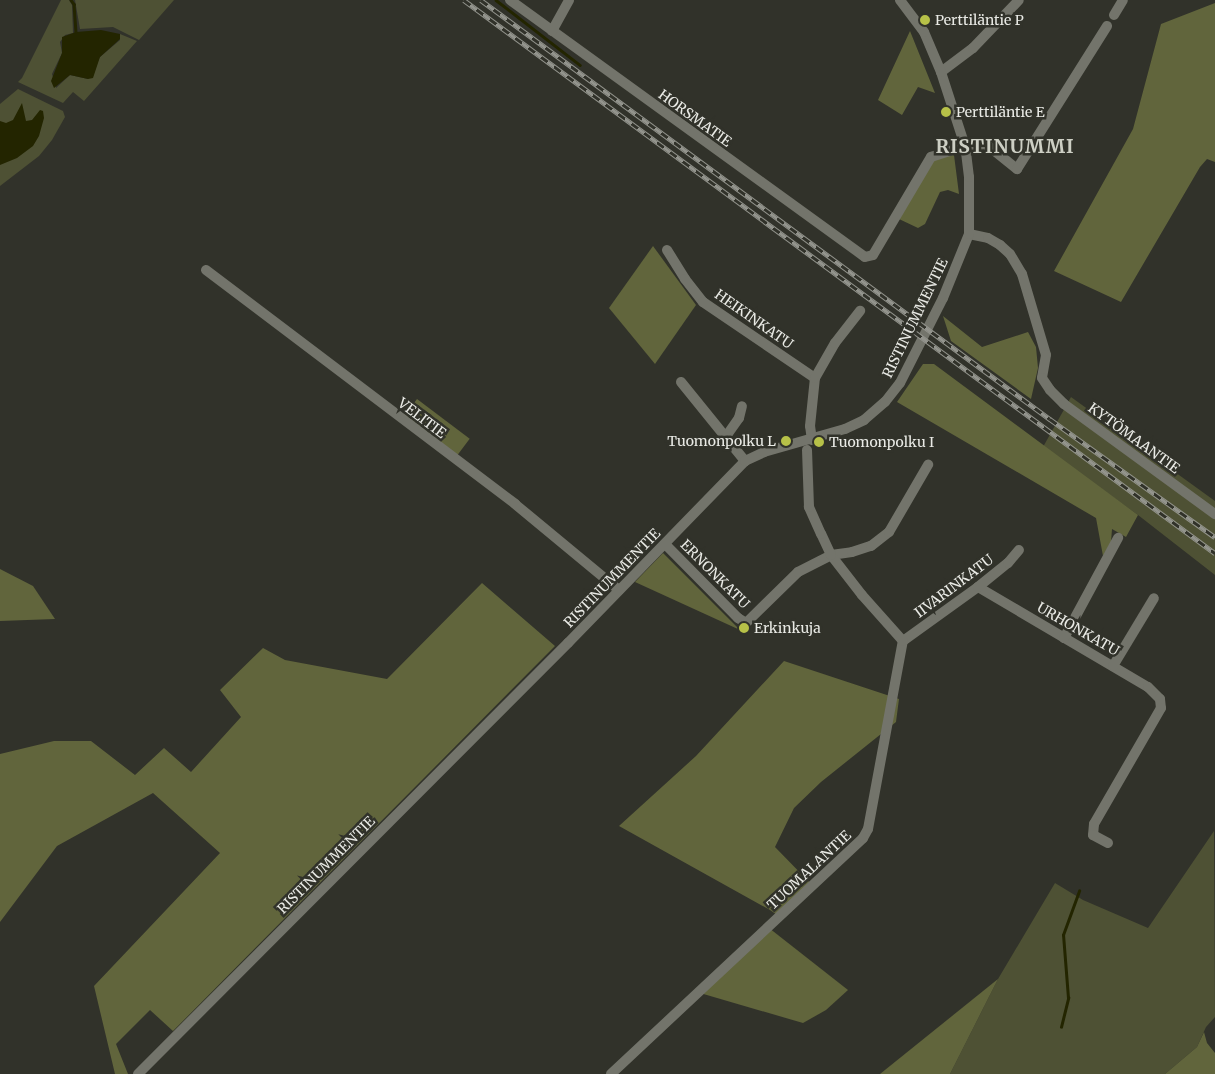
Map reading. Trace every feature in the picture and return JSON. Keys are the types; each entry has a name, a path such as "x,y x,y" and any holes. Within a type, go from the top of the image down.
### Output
{"street":[{"name":"HORSMATIE","path":"510,0 865,257 873,255 931,157 965,146"},
{"path":"552,31 569,0"},
{"name":"RISTINUMMENTIE","path":"138,1074 746,461 764,452 844,430 864,420 885,402 900,383 944,298 969,234 969,177 965,146 941,72 924,32 900,0"},
{"path":"941,72 973,48 1019,0"},
{"path":"1114,15 1123,0"},
{"path":"965,146 986,144 1017,169 1107,26"},
{"name":"KYTÖMAANTIE","path":"969,234 988,238 1000,245 1010,254 1022,274 1046,355 1042,378 1050,390 1064,404 1215,514"},
{"name":"HEIKINKATU","path":"667,250 685,279 703,302 815,378"},
{"name":"VELITIE","path":"206,270 515,504 619,590"},
{"path":"812,440 810,426 815,378 835,343 860,311"},
{"path":"681,382 746,461"},
{"path":"726,436 739,418 742,406"},
{"path":"808,450 809,507 832,555 862,595 903,641"},
{"path":"832,555 852,552 870,546 889,532 928,465"},
{"path":"1064,638 1118,538"},
{"name":"ERNONKATU","path":"665,544 738,618 746,623 798,572 832,555"},
{"name":"IIVARINKATU","path":"903,641 978,587 1008,563 1019,550"},
{"name":"URHONKATU","path":"978,587 1154,691 1160,699 1161,708 1094,824 1093,835 1108,843"},
{"path":"1113,666 1154,598"},
{"name":"TUOMALANTIE","path":"611,1074 863,838 868,829 903,641"}],"shaded area":[{"path":"61,0 69,0 72,5 73,33 65,35 60,42 62,53 52,74 56,88 70,75 88,79 100,57 120,40 120,34 137,41 84,101 73,92 63,103 18,82 22,78"},
{"path":"75,0 174,0 139,40 113,27 80,29"},
{"path":"1215,3 1215,162 1207,159 1200,167 1121,302 1054,271 1133,129 1161,24"},
{"path":"101,30 120,34 120,39 100,57 93,78 88,79 70,75 54,88 51,81 62,53 62,37 76,32"},
{"path":"910,31 935,93 918,87 902,115 878,100"},
{"path":"18,89 63,111 65,117 52,140 39,156 0,186 0,104"},
{"path":"22,103 26,121 32,120 40,110 43,111 44,118 39,136 33,146 17,158 0,165 0,121 6,123 13,120"},
{"path":"954,155 959,194 948,190 940,192 925,224 918,228 899,219 936,157"},
{"path":"653,246 696,305 655,364 609,308"},
{"path":"943,316 982,347 1028,332 1036,347 1038,368 1031,399 951,341"},
{"path":"923,364 934,364 1138,515 1126,537 1112,529 1111,542 1103,556 1096,518 897,402"},
{"path":"1071,397 1215,501 1215,575 1138,515 1043,447"},
{"path":"417,399 470,439 455,458 403,418"},
{"path":"663,553 740,630 635,582"},
{"path":"0,569 33,586 55,619 0,621"},
{"path":"482,583 555,646 173,1031 150,1010 116,1044 128,1074 115,1074 94,986 220,853 153,793 57,846 0,922 0,754 54,741 91,741 135,775 164,748 191,772 241,717 220,690 263,648 285,660 387,679"},
{"path":"784,661 899,699 896,722 821,782 794,808 775,847 814,887 780,917 619,826 696,756"},
{"path":"1214,831 1215,1017 1206,1027 1197,1047 1165,1074 950,1074 998,979 1055,883 1083,900 1148,928"},
{"path":"769,928 848,990 826,1010 803,1023 700,993"},
{"path":"998,979 950,1074 880,1074"},
{"path":"1204,1032 1207,1043 1215,1053 1215,1074 1165,1074 1197,1047"}],"waterway":[{"path":"71,0 74,4 76,32"},
{"path":"496,0 580,65"},
{"path":"1061,1027 1068,998 1063,935 1079,891"}],"railway":[{"path":"464,0 1215,553"},
{"path":"481,0 1050,419 1215,537"}],"place":[{"name":"Perttiläntie P","path":"925,20"},
{"name":"Perttiläntie E","path":"946,112"},
{"name":"Tuomonpolku L","path":"786,441"},
{"name":"Tuomonpolku I","path":"819,442"},
{"name":"Erkinkuja","path":"744,628"}],"district":[{"name":"RISTINUMMI","path":"1005,147"}]}
